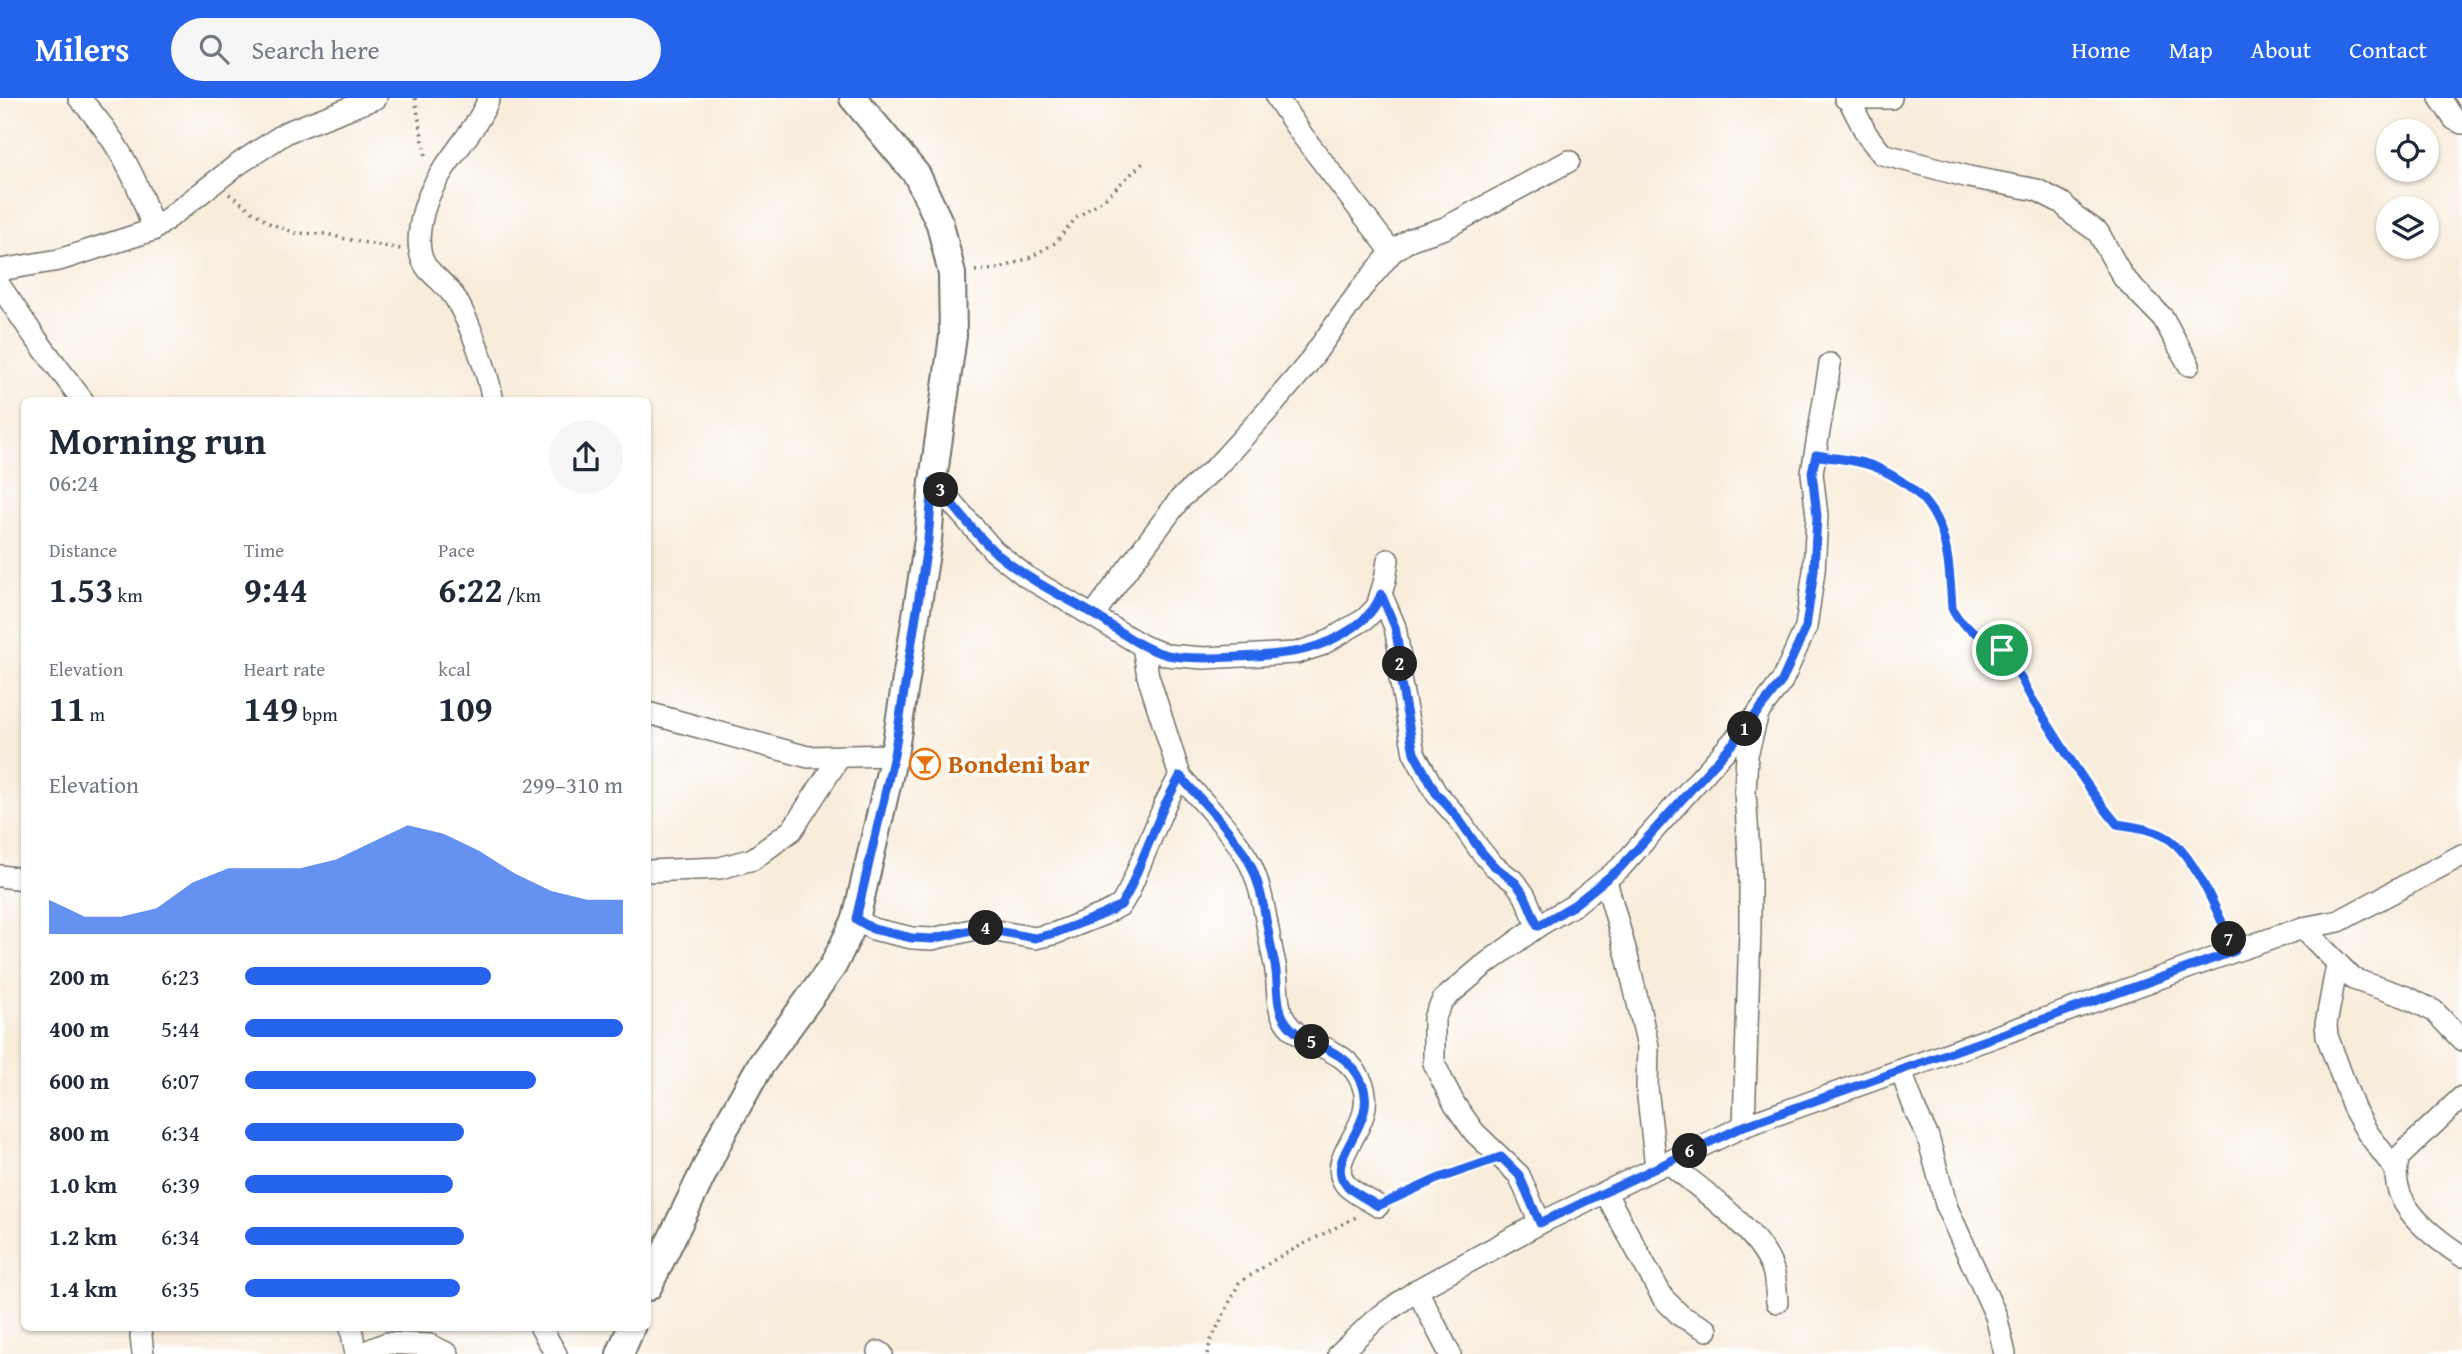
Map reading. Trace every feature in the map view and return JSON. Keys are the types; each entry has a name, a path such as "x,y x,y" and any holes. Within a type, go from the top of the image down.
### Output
{"street":[{"path":"79,98 124,156 143,195 153,230"},
{"path":"0,270 59,260 153,230 287,132 376,98"},
{"path":"489,98 440,172 427,200 419,234 420,254 425,267 455,297 492,397"},
{"path":"651,1281 724,1130 760,1066 833,966 856,919 894,755 928,540 933,481 953,336 952,274 940,224 917,175 853,98"},
{"path":"1277,98 1302,135 1392,252"},
{"path":"1891,98 1847,99 1867,135 1882,154 1969,177 2037,190 2062,203 2098,232 2123,277 2163,318 2189,365"},
{"path":"2440,98 2454,119 2462,123"},
{"path":"1094,615 1180,499 1216,467 1284,391 1392,252 1411,239 1445,228 1569,161"},
{"path":"0,286 80,397"},
{"path":"1540,1223 1519,1175 1475,1133 1455,1105 1441,1078 1434,1063 1434,1018 1443,1000 1483,966 1606,881 1758,713 1782,681 1806,627 1814,571 1816,530 1812,472 1830,365"},
{"path":"933,481 994,551 1027,577 1143,646 1166,655 1204,658 1296,653 1321,645 1348,631 1377,607 1388,560"},
{"path":"1381,594 1395,627 1400,656 1400,678 1414,753 1436,793 1458,818 1480,850 1493,865 1516,883 1538,926"},
{"path":"1143,646 1148,676 1180,776 1214,812 1248,859 1259,892 1277,971 1281,1014 1287,1025 1301,1036 1345,1058 1353,1066 1362,1083 1366,1096 1364,1115 1356,1136 1342,1156 1340,1174 1348,1186 1378,1206"},
{"path":"1744,1126 1750,905 1745,792 1747,755 1758,713"},
{"path":"651,714 808,757 894,755"},
{"path":"651,871 720,868 753,859 792,830 839,758"},
{"path":"856,919 873,929 912,938 932,939 980,928 1035,938 1104,914 1121,905 1129,891 1165,804 1180,776"},
{"path":"1350,1351 1376,1319 1417,1290 1540,1223 1744,1126 2235,951 2303,928 2339,921 2462,855"},
{"path":"0,876 21,879"},
{"path":"1606,881 1648,1046 1647,1088 1662,1165 1714,1199 1763,1251 1773,1270 1777,1302"},
{"path":"2303,928 2337,965 2353,978 2406,997 2434,1011 2462,1040"},
{"path":"2337,965 2326,1024 2354,1109 2367,1132 2395,1169 2401,1200 2432,1234 2462,1256"},
{"path":"1901,1071 1928,1137 1947,1208 1996,1316 2005,1354"},
{"path":"2395,1169 2399,1157 2462,1097"},
{"path":"1605,1192 1663,1298 1681,1316 1707,1331"},
{"path":"1417,1290 1450,1354"},
{"path":"352,1331 358,1354 387,1343 430,1345 448,1354"},
{"path":"543,1331 556,1354"},
{"path":"620,1354 630,1331"}],"path":[{"path":"415,98 426,157 427,200"},
{"path":"952,274 999,269 1029,258 1055,243 1076,218 1105,198 1143,163"},
{"path":"215,183 268,223 296,233 327,234 420,254"},
{"path":"1816,455 1878,468 1912,489 1934,511 1943,531 1952,608 1956,618 2002,650 2062,745 2117,824 2145,828 2169,839 2183,851 2213,903 2235,951"},
{"path":"1207,1354 1211,1340 1239,1283 1277,1258 1378,1206 1437,1179 1501,1157"}],"place":[{"name":"Bondeni bar","path":"925,764"}],"route":[{"path":"1816,455 1878,468 1912,489 1934,511 1943,531 1952,608 1956,618 2002,650 2055,735 2117,824 2145,828 2169,839 2183,851 2213,903 2235,951 1744,1126 1540,1223 1519,1175 1501,1157 1437,1179 1378,1206 1348,1186 1340,1174 1339,1166 1364,1115 1366,1096 1362,1083 1353,1066 1345,1058 1301,1036 1287,1025 1281,1014 1277,971 1259,892 1248,859 1214,812 1180,776 1165,804 1129,891 1121,905 1104,914 1035,938 980,928 932,939 912,938 873,929 856,919 894,755 928,540 933,481 994,551 1027,577 1143,646 1166,655 1204,658 1296,653 1321,645 1348,631 1377,607 1381,594 1395,627 1400,656 1400,678 1414,753 1436,793 1458,818 1480,850 1493,865 1516,883 1538,926 1574,905 1620,868 1734,742 1782,681 1806,627 1814,571 1817,516 1812,472 1816,455"}]}
